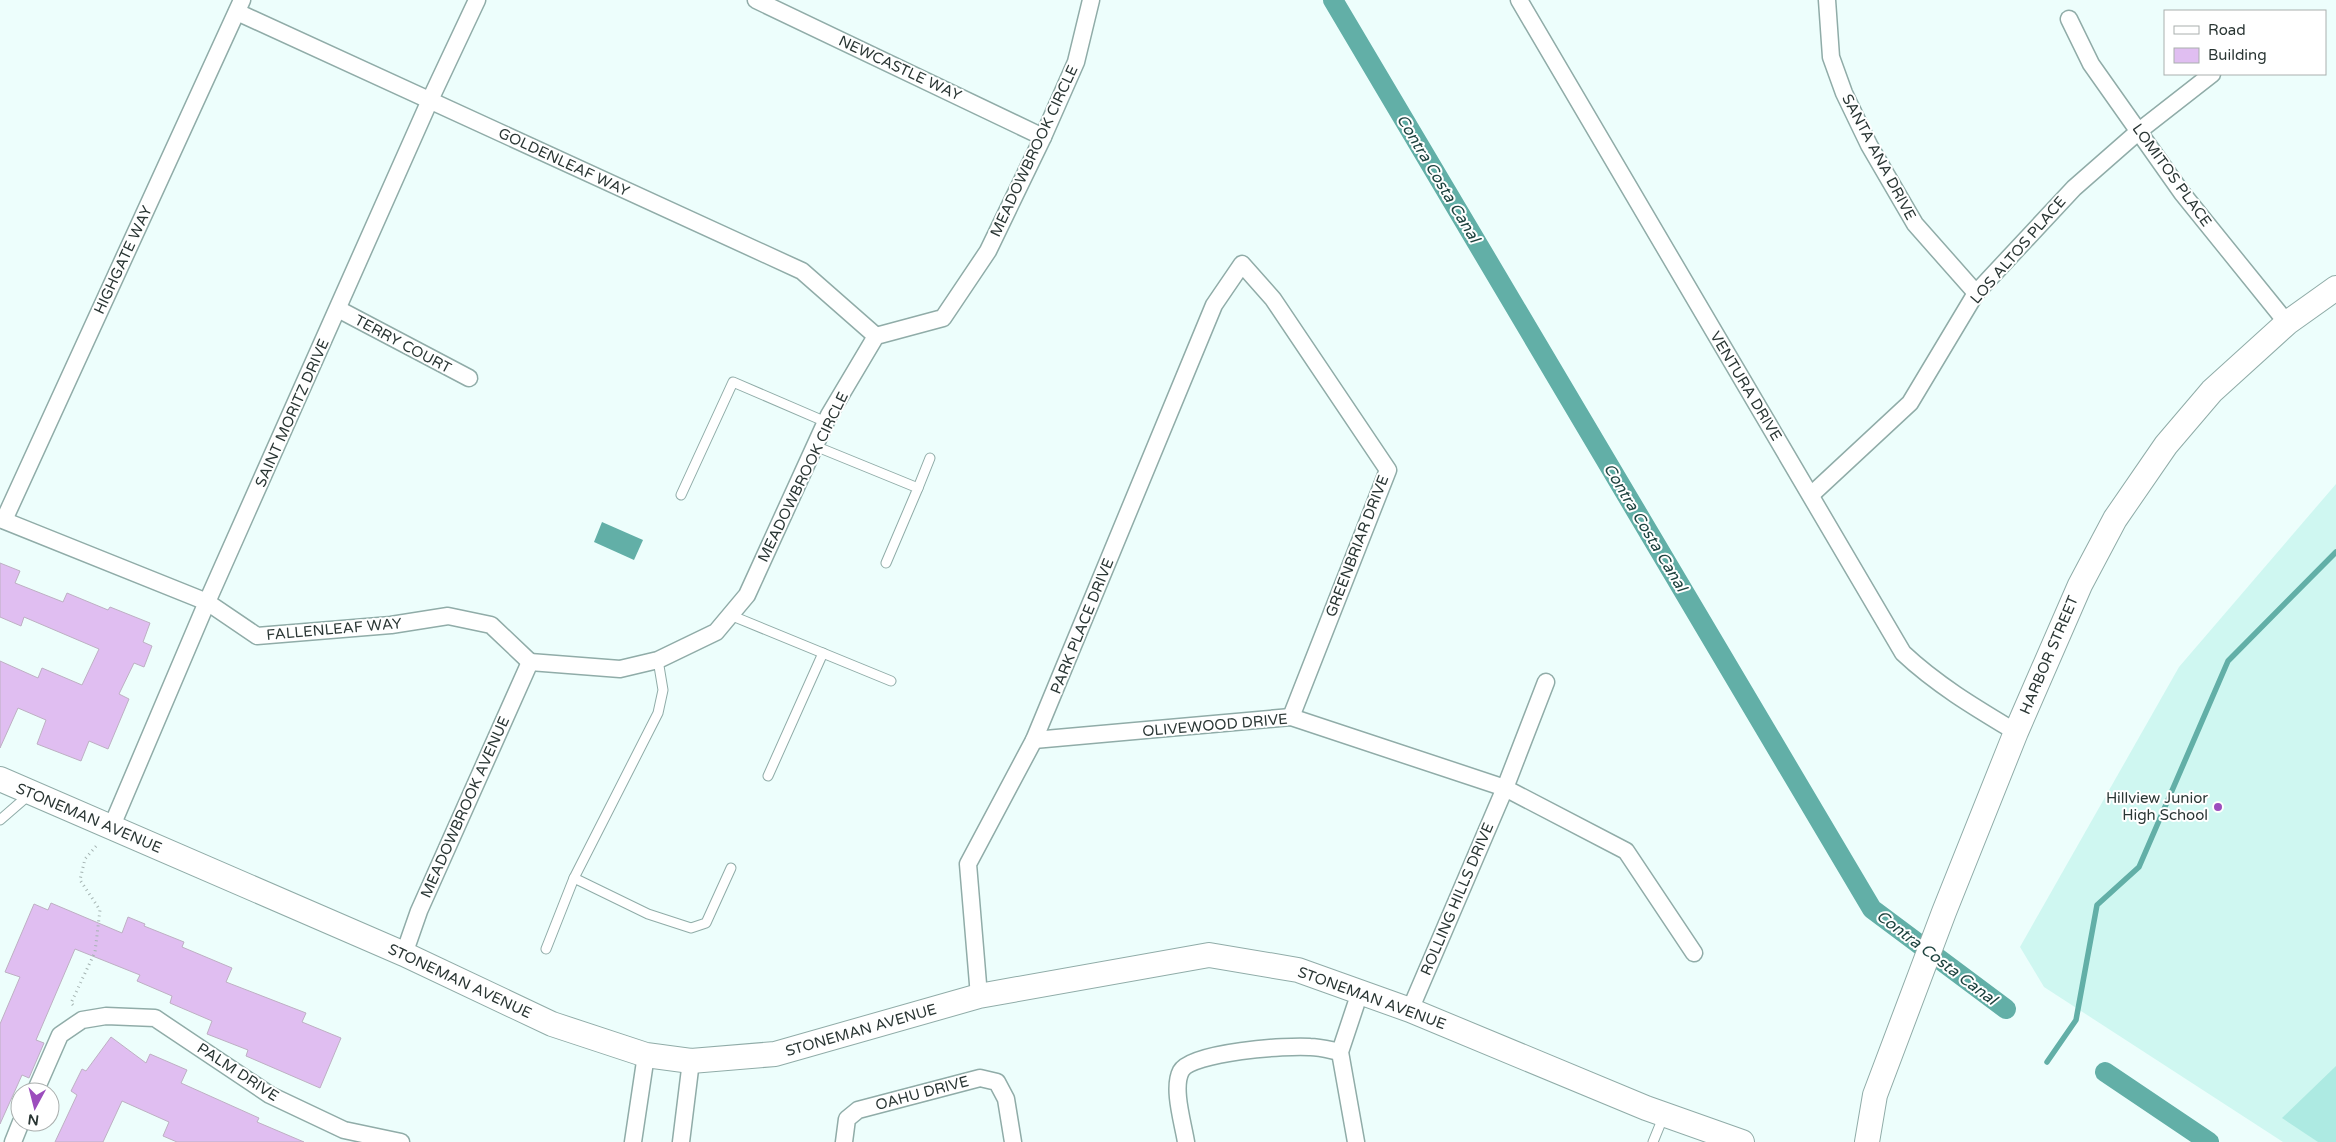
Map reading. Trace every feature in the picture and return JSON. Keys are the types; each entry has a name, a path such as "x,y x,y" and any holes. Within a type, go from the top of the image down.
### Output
{"street":[{"name":"SAINT MORITZ DRIVE","path":"111,828 207,602 430,100 477,0"},
{"name":"NEWCASTLE WAY","path":"756,0 1043,137"},
{"name":"MEADOWBROOK CIRCLE","path":"530,662 620,669 658,660 716,632 747,595 826,422 876,336 943,318 988,251 1043,137 1076,62 1091,0"},
{"name":"VENTURA DRIVE","path":"1518,0 1903,653 1924,672 1961,699 2016,732"},
{"name":"SANTA ANA DRIVE","path":"1827,0 1831,57 1844,93 1869,145 1915,224 1976,293"},
{"name":"GOLDENLEAF WAY","path":"240,6 430,100 802,271 876,336"},
{"name":"HIGHGATE WAY","path":"2,520 240,6"},
{"name":"LOMITOS PLACE","path":"2069,19 2091,64 2182,193 2287,323"},
{"name":"LOS ALTOS PLACE","path":"1811,495 1910,403 1976,293 2074,188 2139,131 2211,75"},
{"name":"GREENBRIAR DRIVE","path":"1242,264 1273,299 1388,470 1292,717"},
{"name":"PARK PLACE DRIVE","path":"979,996 968,864 1034,740 1214,305 1242,264"},
{"name":"HARBOR STREET","path":"1867,1142 1875,1095 1944,912 2016,732 2080,584 2115,519 2166,445 2212,391 2287,323 2336,288"},
{"name":"TERRY COURT","path":"338,309 469,378"},
{"name":"FALLENLEAF WAY","path":"2,520 207,602 257,636 391,625 448,616 491,626 530,662"},
{"name":"MEADOWBROOK AVENUE","path":"404,954 419,911 530,662"},
{"name":"ROLLING HILLS DRIVE","path":"1410,1010 1505,788 1546,682"},
{"name":"OLIVEWOOD DRIVE","path":"1034,740 1292,717 1505,788 1626,851 1694,953"},
{"name":"STONEMAN AVENUE","path":"0,780 404,954 552,1024 646,1055 691,1061 775,1054 979,996 1209,955 1298,970 1410,1010 1664,1114 1742,1142"},
{"path":"1356,1142 1340,1052 1360,992"},
{"name":"PALM DRIVE","path":"82,1020 106,1016 155,1018 270,1095 344,1130 401,1142"},
{"path":"39,1082 60,1035 82,1020"},
{"path":"1186,1142 1177,1084 1182,1069 1198,1058 1276,1046 1311,1047 1340,1052"},
{"path":"634,1142 646,1055"},
{"path":"681,1142 691,1061"},
{"name":"OAHU DRIVE","path":"844,1142 847,1119 858,1110 980,1078 997,1082 1006,1099 1013,1142"},
{"name":"HARBOR STREET","path":"1875,1095 1880,1142"}],"lane":[{"path":"681,495 733,382 826,422"},
{"path":"815,446 918,488"},
{"path":"886,563 930,458"},
{"path":"730,615 892,681"},
{"path":"768,776 823,653"},
{"path":"546,949 574,878 658,713 663,690 658,660"},
{"path":"0,820 30,793"},
{"path":"574,878 648,914 691,928 706,923 731,868"},
{"path":"1653,1142 1664,1114"}],"path":[{"path":"82,1020 71,1003 95,952 100,910 80,880 86,859 111,828"}],"shaded area":[{"name":"Hillview Junior High School","path":"2336,484 2336,1142 2283,1142 2044,987 2020,947 2179,667"},
{"path":"602,522 643,540 634,560 594,542"},
{"path":"2336,1066 2336,1142 2318,1142 2282,1118"}],"building":[{"path":"0,563 20,571 15,583 63,602 67,593 108,610 110,607 150,623 143,642 152,646 144,667 134,663 119,694 129,699 108,749 89,741 81,761 37,744 46,720 18,708 0,748 0,661 38,678 42,668 82,685 99,649 24,617 21,626 0,617"},
{"path":"51,903 122,933 128,917 145,924 144,926 184,942 182,947 232,968 226,982 306,1013 302,1022 341,1038 320,1088 246,1056 248,1050 207,1034 212,1021 170,1003 172,996 137,981 140,975 75,949 36,1040 44,1043 29,1078 22,1075 19,1082 10,1082 10,1102 0,1124 0,1024 20,977 5,972 34,904 48,910"},
{"path":"111,1037 146,1063 150,1054 187,1070 181,1083 259,1118 257,1122 304,1142 177,1142 163,1136 169,1122 122,1101 103,1142 55,1142 77,1095 71,1091 82,1069 86,1071"}],"waterway":[{"name":"Contra Costa Canal","path":"1333,0 1872,909 2006,1009"},
{"path":"2047,1062 2076,1020 2097,905 2139,867 2228,661 2336,552"},
{"name":"Contra Costa Canal","path":"2105,1072 2209,1142"}],"place":[{"name":"Hillview Junior High School","path":"2218,807"}]}
